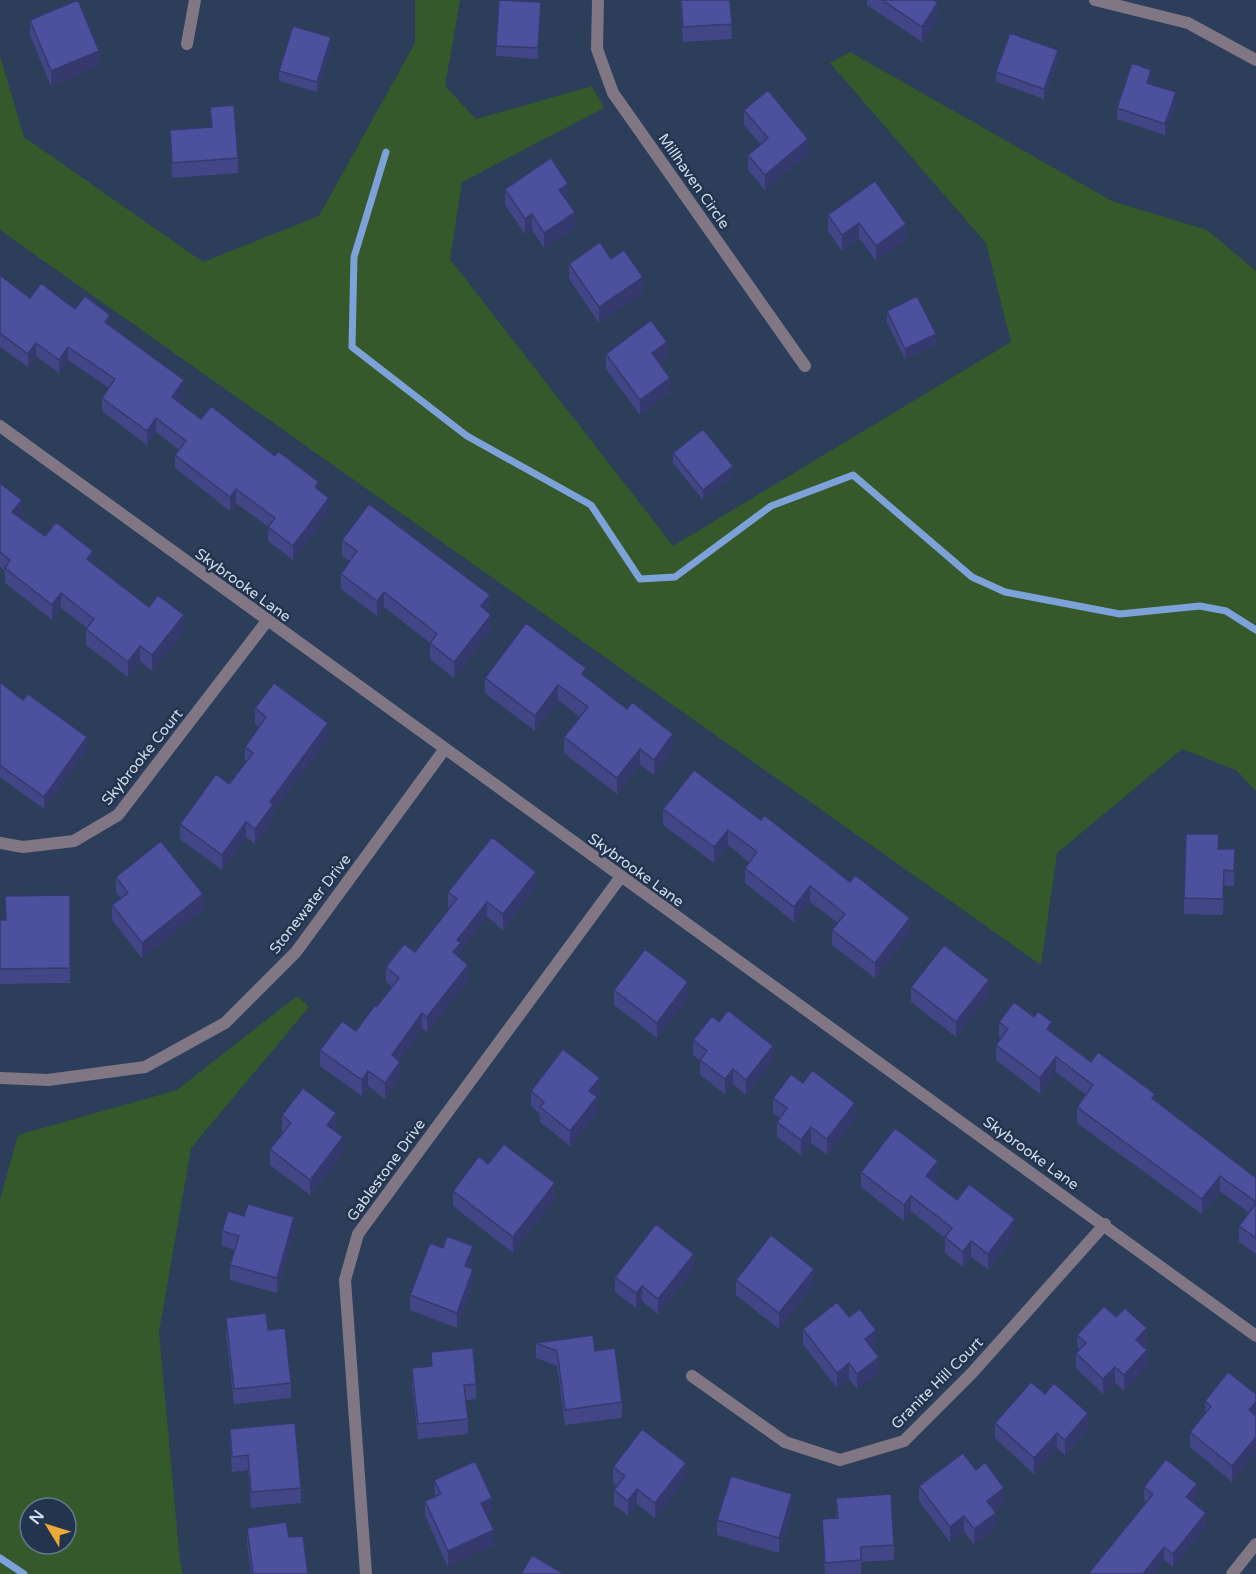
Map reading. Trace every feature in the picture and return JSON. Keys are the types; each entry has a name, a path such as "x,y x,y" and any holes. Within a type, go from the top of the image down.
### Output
{"street":[{"path":"188,44 195,0"},
{"name":"Millhaven Circle","path":"598,0 597,49 613,93 806,366"},
{"path":"1095,0 1188,23 1256,60"},
{"name":"Skybrooke Lane","path":"0,426 620,878 1105,1224 1256,1336"},
{"name":"Skybrooke Court","path":"0,843 23,847 74,841 118,815 267,621"},
{"name":"Stonewater Drive","path":"0,1078 48,1080 145,1066 225,1023 296,952 444,750"},
{"name":"Gablestone Drive","path":"366,1574 345,1280 358,1234 620,878"},
{"name":"Granite Hill Court","path":"692,1376 785,1442 840,1460 904,1441 972,1373 1105,1224"},
{"path":"1232,1574 1256,1544"}],"green space":[{"path":"415,0 460,0 445,86 476,119 592,86 604,108 462,182 450,259 673,546 1011,342 986,243 830,63 850,52 1112,201 1207,230 1256,271 1256,791 1236,770 1182,749 1057,853 1041,965 0,230 0,56 24,137 203,262 319,216 415,43"},
{"path":"297,996 309,1007 191,1148 159,1332 180,1562 183,1574 0,1574 0,1200 18,1135 177,1090"}],"building":[{"path":"78,0 99,51 51,71 30,20"},
{"path":"499,0 541,2 538,48 496,46"},
{"path":"681,0 730,0 732,24 683,27"},
{"path":"882,0 934,0 938,2 922,27"},
{"path":"293,26 331,37 317,82 279,71"},
{"path":"1010,33 1058,50 1044,89 996,72"},
{"path":"1132,63 1151,70 1147,83 1176,92 1165,124 1117,108"},
{"path":"768,90 808,139 765,175 748,155 768,138 744,110"},
{"path":"234,105 238,158 172,163 170,130 212,127 210,107"},
{"path":"551,158 568,184 559,190 575,212 544,233 532,214 525,219 505,189"},
{"path":"875,181 906,224 876,246 859,223 842,235 828,215"},
{"path":"600,242 611,259 624,250 643,277 599,307 569,264"},
{"path":"0,275 30,298 41,283 75,309 85,296 110,315 105,322 184,380 172,397 201,419 211,406 275,456 278,451 319,482 315,487 329,498 293,546 268,527 275,518 236,489 230,497 175,455 186,441 156,418 147,431 102,398 115,379 68,347 59,360 36,343 28,354 0,333"},
{"path":"917,296 936,334 905,349 887,311"},
{"path":"651,320 667,342 652,353 670,378 640,400 606,354"},
{"path":"703,429 733,466 703,490 673,453"},
{"path":"0,483 22,500 12,512 45,536 56,522 93,551 87,559 149,607 158,595 184,615 152,655 140,646 128,662 86,629 94,619 61,593 52,605 5,568 10,560 0,552"},
{"path":"369,504 490,595 481,606 491,615 454,662 430,643 437,634 384,592 377,601 341,574 357,551 342,540"},
{"path":"526,623 586,668 582,674 627,709 632,702 673,734 654,760 640,749 617,778 564,737 588,707 558,685 535,716 485,678"},
{"path":"0,682 23,700 28,694 87,737 44,797 0,765"},
{"path":"274,683 328,723 270,802 273,805 255,829 246,822 222,855 180,824 216,774 229,784 253,753 245,747 266,717 255,708"},
{"path":"694,770 761,820 764,815 850,882 855,875 910,918 875,963 832,930 845,914 810,886 794,907 745,868 757,852 728,830 714,847 663,809"},
{"path":"1186,834 1219,834 1218,849 1235,849 1234,871 1224,870 1223,899 1184,898"},
{"path":"492,837 536,872 503,914 487,902 457,940 461,943 453,952 468,965 427,1017 422,1013 392,1055 400,1062 385,1083 368,1071 362,1080 320,1050 342,1021 356,1031 375,1005 377,1006 399,978 386,967 404,944 415,952 457,899 448,892"},
{"path":"161,841 203,894 142,943 112,905 128,893 116,877"},
{"path":"70,895 70,968 0,969 0,920 6,920 5,896"},
{"path":"944,945 989,980 956,1022 911,987"},
{"path":"645,949 688,982 657,1023 614,990"},
{"path":"1014,1002 1034,1017 1038,1011 1052,1022 1047,1029 1091,1062 1098,1052 1155,1094 1152,1098 1256,1176 1256,1202 1220,1176 1202,1199 1077,1107 1093,1085 1056,1057 1040,1078 996,1045 1008,1029 999,1022"},
{"path":"728,1010 773,1046 746,1080 733,1069 725,1079 700,1060 707,1051 693,1040 712,1016 719,1022"},
{"path":"563,1049 600,1078 589,1091 597,1097 570,1131 540,1107 544,1102 531,1091"},
{"path":"812,1070 855,1103 827,1139 811,1127 801,1140 777,1122 787,1108 773,1098 791,1074 803,1083"},
{"path":"303,1088 336,1113 327,1125 343,1137 310,1180 270,1149 291,1123 282,1115"},
{"path":"895,1128 938,1161 926,1176 957,1200 969,1184 1015,1219 988,1254 971,1241 963,1252 945,1237 952,1228 911,1196 904,1205 861,1172"},
{"path":"504,1144 555,1183 513,1237 453,1191 479,1156 488,1164"},
{"path":"1256,1203 1256,1238 1239,1226"},
{"path":"248,1204 294,1217 277,1278 230,1265 239,1236 222,1231 228,1211 244,1216"},
{"path":"656,1224 694,1254 658,1299 642,1286 636,1293 615,1277"},
{"path":"771,1235 814,1269 779,1313 736,1280"},
{"path":"447,1236 473,1246 465,1266 473,1269 457,1313 410,1295 430,1243 443,1248"},
{"path":"837,1302 849,1317 860,1309 876,1330 865,1339 879,1357 857,1374 849,1363 837,1373 803,1329"},
{"path":"1104,1306 1116,1317 1125,1308 1147,1328 1136,1340 1147,1350 1124,1375 1115,1367 1103,1379 1076,1353 1086,1343 1077,1335"},
{"path":"266,1313 268,1330 285,1328 291,1383 234,1389 226,1318"},
{"path":"593,1335 595,1351 615,1348 622,1402 565,1410 557,1351 536,1343"},
{"path":"473,1348 476,1384 464,1385 468,1419 418,1424 412,1368 432,1366 431,1352"},
{"path":"1228,1372 1256,1394 1256,1402 1249,1410 1256,1416 1256,1437 1232,1466 1190,1432 1211,1406 1205,1401"},
{"path":"1031,1382 1045,1394 1054,1383 1088,1413 1065,1440 1057,1433 1034,1458 995,1423"},
{"path":"295,1423 301,1488 251,1492 248,1455 232,1457 230,1429"},
{"path":"642,1429 686,1463 655,1503 637,1489 628,1501 614,1490 625,1476 613,1467"},
{"path":"963,1453 976,1470 985,1462 1004,1488 987,1501 996,1513 974,1529 964,1516 950,1527 919,1486"},
{"path":"1166,1459 1197,1484 1186,1497 1206,1513 1173,1554 1164,1547 1143,1574 1088,1574 1153,1494 1144,1487"},
{"path":"475,1461 492,1498 481,1503 494,1530 448,1551 425,1501 441,1494 434,1480"},
{"path":"731,1476 792,1494 779,1538 717,1520"},
{"path":"891,1494 894,1545 861,1547 861,1560 825,1563 822,1519 838,1518 836,1498"},
{"path":"286,1522 289,1537 303,1536 308,1574 253,1574 247,1528"},
{"path":"532,1555 564,1574 521,1574"}],"waterway":[{"path":"386,152 354,257 352,347 467,436 591,505 640,579 675,577 771,506 853,475 972,577 1005,592 1120,614 1200,606 1226,611 1256,630"},
{"path":"0,1558 24,1574"}]}
